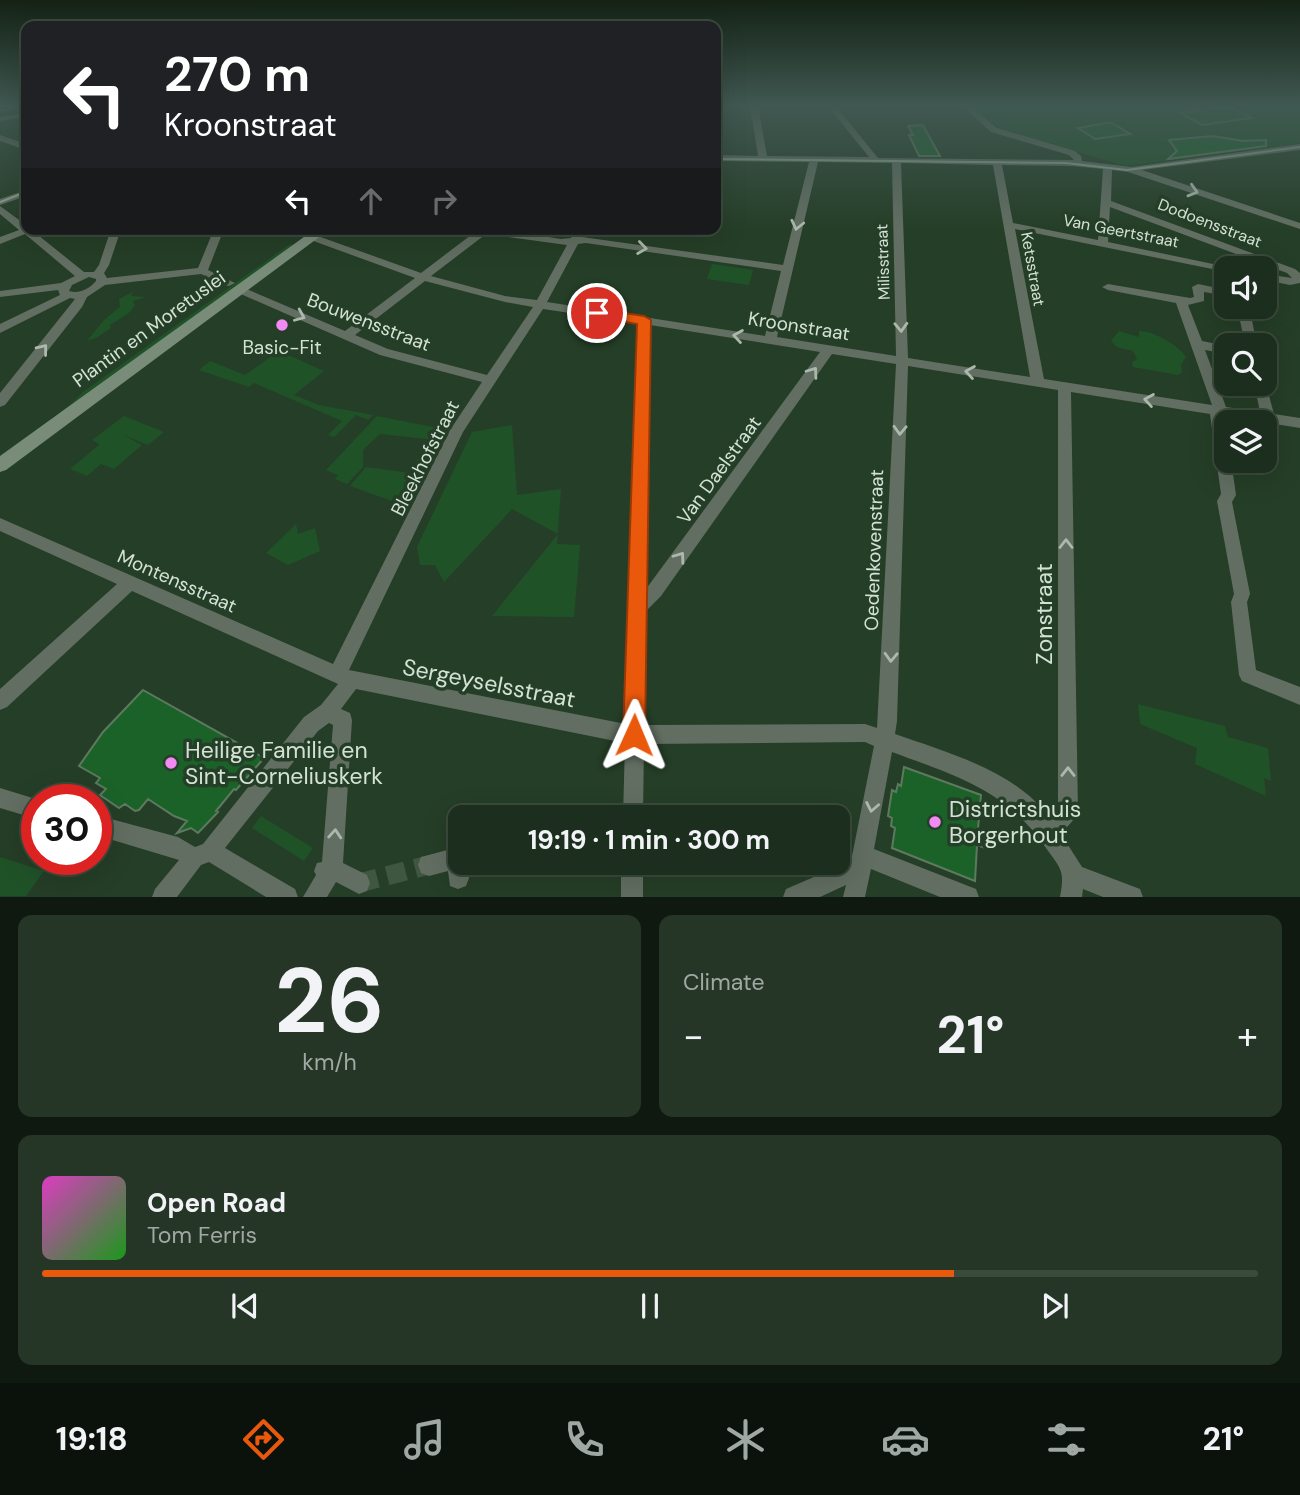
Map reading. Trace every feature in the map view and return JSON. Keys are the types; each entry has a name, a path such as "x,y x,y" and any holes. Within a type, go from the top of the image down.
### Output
{"main road":[{"name":"Plantin en Moretuslei","path":"0,450 307,235"},
{"name":"Plantin en Moretuslei","path":"0,465 233,286"}],"street":[{"path":"761,147 763,159"},
{"path":"865,147 876,161"},
{"path":"1051,147 1072,153 1082,162"},
{"path":"721,158 1082,162 1108,168 1129,169 1300,147"},
{"path":"770,341 814,160"},
{"name":"Milisstraat","path":"896,161 902,362"},
{"name":"Ketsstraat","path":"997,162 1038,383"},
{"path":"1103,244 1108,168"},
{"path":"1129,169 1300,226"},
{"path":"0,202 21,194"},
{"name":"Dodoensstraat","path":"1106,203 1291,271 1300,279"},
{"path":"0,209 21,225"},
{"name":"Van Geertstraat","path":"1009,225 1214,265"},
{"path":"0,241 21,232"},
{"path":"33,235 82,275 100,278 202,271 217,235"},
{"path":"0,294 66,291 83,294 96,289 114,235"},
{"name":"Kroonstraat","path":"318,235 422,277 485,295 1219,410"},
{"path":"346,336 472,235"},
{"path":"518,235 574,242 586,240 788,269"},
{"name":"Bleekhofstraat","path":"163,897 311,724 328,712 457,430 540,305 578,235"},
{"name":"Bouwensstraat","path":"202,271 346,336 421,364 490,380"},
{"path":"0,329 66,291 82,275"},
{"path":"1277,279 1290,282 1300,279"},
{"path":"1108,287 1190,302 1200,299 1198,287 1214,290"},
{"path":"0,402 78,305 83,294"},
{"path":"1181,301 1219,410"},
{"path":"633,805 644,320"},
{"path":"1196,344 1214,347"},
{"name":"Van Daelstraat","path":"637,609 655,591 828,350"},
{"name":"Oedenkovenstraat","path":"854,897 888,721 902,362"},
{"name":"Zonstraat","path":"1049,833 1068,811 1064,387"},
{"name":"Kroonstraat","path":"1277,419 1300,423"},
{"path":"1226,473 1229,495 1224,501 1230,544 1236,557 1242,594 1239,602 1248,674 1300,696"},
{"name":"Montensstraat","path":"0,524 344,678"},
{"path":"0,701 130,583"},
{"name":"Sergeyselsstraat","path":"344,678 634,735 864,733 967,771 998,786 1025,807 1049,833 1073,886"},
{"path":"314,897 328,870 343,720 328,712"},
{"path":"0,798 21,804"},
{"path":"112,829 202,854 287,897"},
{"path":"794,897 831,880 861,861 968,897"},
{"path":"429,865 448,867"},
{"path":"328,870 359,883"},
{"path":"632,875 632,897"},
{"path":"1073,886 1132,897"}],"green space":[{"path":"1061,147 1271,147 1125,166"},
{"path":"290,244 296,246 0,457 69,406 83,392"},
{"path":"712,264 753,270 749,285 707,279"},
{"path":"133,292 131,296 146,297 133,301 135,305 130,312 110,325 111,328 87,341 104,320 120,307 119,299"},
{"path":"1119,331 1139,337 1139,331 1145,331 1172,344 1186,357 1181,365 1182,372 1178,375 1133,367 1132,363 1137,359 1133,351 1117,347 1111,341"},
{"path":"279,351 324,371 294,395 319,405 373,415 368,420 356,415 334,437 328,435 342,421 254,383 249,387 199,370 210,361 245,375"},
{"path":"124,416 164,432 148,445 123,435 142,445 114,469 101,464 87,476 70,469 100,444 92,440"},
{"path":"377,416 443,429 416,485 401,501 392,501 350,486 366,467 411,473 427,439 380,434 363,450 363,467 347,484 335,479 338,475 326,470"},
{"path":"512,425 517,495 561,489 558,534 512,509 444,582 435,565 420,565 417,547 472,432"},
{"path":"296,524 298,534 315,528 320,551 288,565 266,553"},
{"path":"558,534 557,544 580,545 574,617 492,616"},
{"path":"1138,704 1225,726 1228,737 1268,748 1271,781 1264,778 1266,796 1195,764 1197,748 1140,724"},
{"path":"261,816 313,848 304,861 252,828"},
{"path":"0,857 21,864 21,875 41,875 26,896 0,896"}],"building":[{"path":"915,147 935,147 940,156 919,156"},
{"path":"1174,147 1260,147 1168,159 1177,151"},
{"name":"Heilige Familie en Sint-Corneliuskerk","path":"143,690 264,758 198,833 191,828 177,833 187,821 148,799 139,810 135,811 125,804 119,808 112,803 112,784 98,784 100,778 79,766 103,732"},
{"name":"Districtshuis Borgerhout","path":"904,767 981,795 978,829 989,832 988,849 977,845 975,881 892,848 895,828 891,826 892,818 888,816 892,790 896,792 898,784 901,786"}],"tunnel":[{"path":"359,883 429,865"}],"tram line":[{"path":"721,159 1066,163 1127,170 1300,147"},
{"path":"0,202 21,194"}],"place":[{"name":"Basic-Fit","path":"282,325"},
{"name":"Heilige Familie en Sint-Corneliuskerk","path":"171,763"},
{"name":"Districtshuis Borgerhout","path":"935,822"}],"route":[{"path":"597,313 644,320 634,735"}]}
